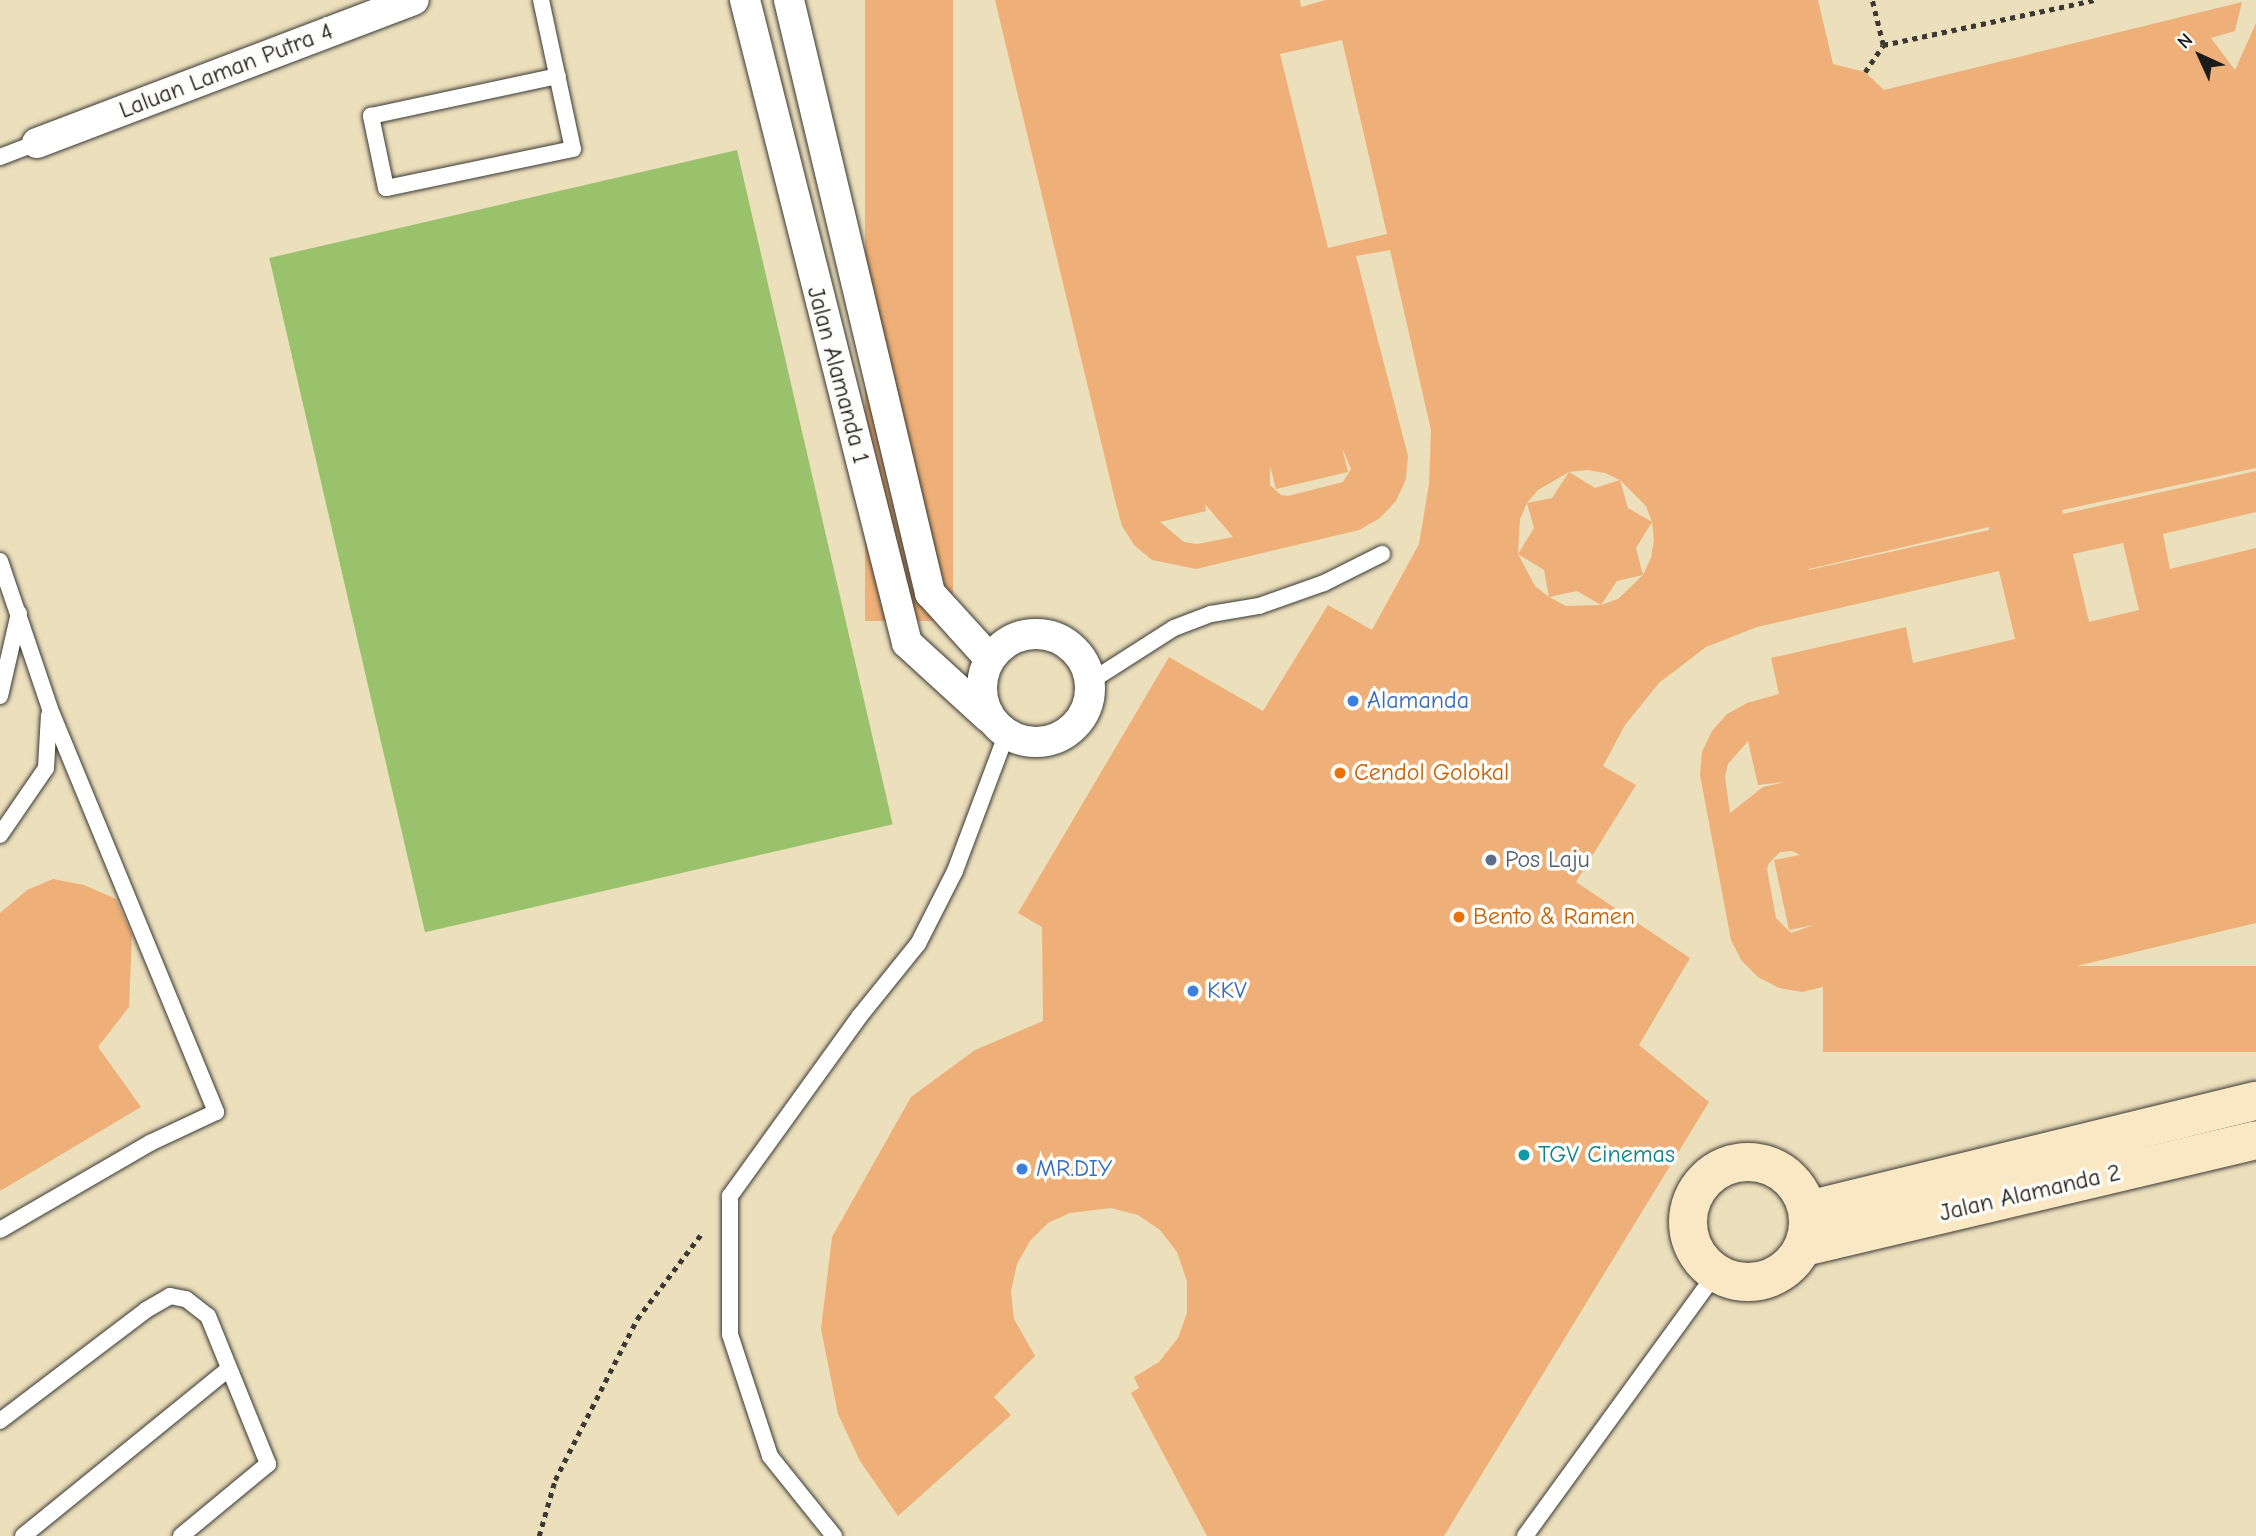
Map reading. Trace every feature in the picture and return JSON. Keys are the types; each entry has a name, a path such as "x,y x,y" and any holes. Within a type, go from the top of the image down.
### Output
{"street":[{"name":"Laluan Laman Putra 4","path":"37,143 414,0"},
{"name":"Jalan Alamanda 1","path":"745,0 907,643 997,726"},
{"name":"Jalan Alamanda 1","path":"789,0 930,593 989,658"},
{"path":"1034,632 1061,638 1081,656 1091,681 1089,705 1074,728 1053,740 1028,743 997,726 980,687 989,658 1008,640 1034,632"},
{"name":"Jalan Alamanda 2","path":"1808,1210 2256,1101"},
{"name":"Jalan Alamanda 2","path":"1804,1247 2256,1140"},
{"path":"1737,1162 1774,1167 1802,1192 1808,1210 1804,1247 1792,1264 1776,1276 1745,1282 1716,1273 1700,1259 1688,1221 1691,1201 1717,1170 1737,1162"}],"lane":[{"path":"541,0 558,76 573,149 386,188 371,116 558,76"},
{"path":"0,157 37,143"},
{"path":"1091,681 1174,628 1211,614 1259,606 1324,583 1382,554"},
{"path":"0,561 50,709 216,1112 150,1143 0,1230"},
{"path":"0,696 19,611"},
{"path":"0,835 46,768 50,709"},
{"path":"834,1536 770,1456 730,1334 730,1196 859,1017 918,944 955,871 997,726"},
{"path":"1525,1536 1716,1273"},
{"path":"0,1421 170,1296 186,1299 208,1316 227,1370 268,1464 181,1536"},
{"path":"23,1536 227,1370"}],"path":[{"path":"1872,0 1883,45"},
{"path":"1865,72 1883,45 2095,0"},
{"path":"539,1536 555,1480 637,1320 730,1196"}],"green space":[{"path":"737,150 893,824 425,932 269,258"}],"building":[{"path":"865,0 953,0 953,621 865,621"},
{"path":"995,0 1300,0 1301,7 1326,0 1818,0 1833,64 1865,72 1884,90 2242,2 2235,31 2211,38 2235,70 2256,23 2256,468 2062,510 2063,514 2256,471 2256,512 2163,534 2170,569 2256,548 2256,923 1864,1017 1855,979 1802,992 1779,988 1758,977 1741,960 1731,940 1700,775 1702,752 1712,731 1727,714 1747,703 1779,694 1771,658 1906,627 1913,663 2015,639 1999,571 1757,627 1706,647 1659,683 1625,725 1603,766 1636,785 1576,882 1690,958 1639,1045 1709,1102 1444,1536 1207,1536 1131,1393 1139,1388 1134,1377 1159,1362 1178,1338 1187,1313 1187,1281 1177,1252 1160,1230 1138,1215 1111,1208 1070,1213 1048,1223 1030,1241 1017,1264 1011,1291 1014,1319 1035,1356 994,1397 1011,1415 898,1516 860,1461 838,1414 821,1329 832,1237 911,1097 975,1050 1043,1021 1042,927 1018,913 1169,657 1263,711 1328,605 1372,630 1419,544 1429,484 1431,430 1390,250 1356,256 1408,456 1406,479 1396,501 1380,518 1359,530 1196,569 1152,560 1134,545 1122,526","holes":["1342,40 1387,234 1328,248 1280,54","1342,448 1351,469 1343,482 1288,496 1281,495 1270,485 1270,466 1276,489 1348,472","1587,470 1605,473 1620,480 1646,506 1652,522 1654,540 1651,558 1643,575 1618,599 1601,605 1566,606 1535,586 1518,554 1520,519 1527,503 1538,490 1569,472","1205,504 1233,537 1197,544 1184,542 1160,522 1206,511","1989,527 1989,530 1809,570","2123,543 2139,610 2089,622 2073,554","1748,741 1758,785 1785,782 1763,787 1730,813 1725,777 1728,764","1792,851 1800,855 1774,860 1789,930 1814,925 1791,933 1776,918 1767,869 1780,852"]},
{"path":"1569,472 1595,488 1620,480 1628,508 1652,522 1636,548 1643,575 1617,581 1601,605 1577,591 1549,597 1544,570 1518,554 1534,528 1527,503 1552,498"},
{"path":"53,879 84,885 116,899 132,935 129,1007 98,1047 141,1107 0,1191 0,913 27,890"},
{"path":"1823,966 2256,966 2256,1052 1823,1052"}],"place":[{"name":"Alamanda","path":"1353,701"},
{"name":"Cendol Golokal","path":"1340,773"},
{"name":"Pos Laju","path":"1491,860"},
{"name":"Bento & Ramen","path":"1459,917"},
{"name":"KKV","path":"1193,991"},
{"name":"TGV Cinemas","path":"1524,1155"},
{"name":"MR.DIY","path":"1022,1169"}]}
